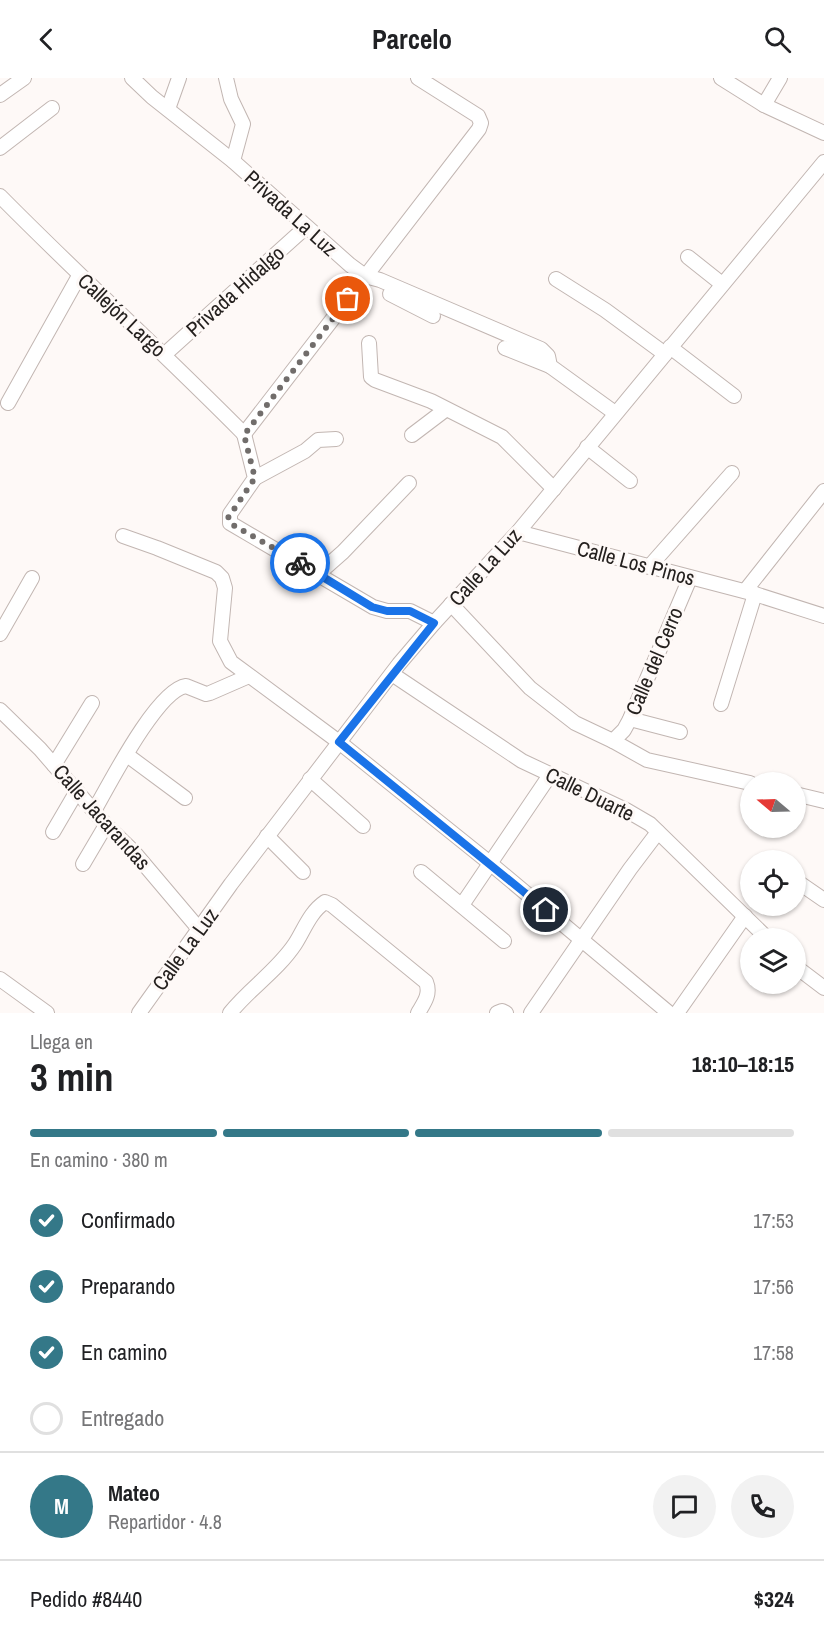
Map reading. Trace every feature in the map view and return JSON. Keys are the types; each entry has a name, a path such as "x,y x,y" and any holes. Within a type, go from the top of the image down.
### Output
{"street":[{"path":"0,94 24,78"},
{"name":"Privada La Luz","path":"132,78 152,97 233,161 363,279 380,280 541,349 548,356 550,366 615,413"},
{"path":"168,109 179,78"},
{"path":"226,78 231,99 243,124 233,161"},
{"path":"255,478 244,435 479,129 481,123 478,116 418,78"},
{"path":"721,78 764,105 824,133"},
{"path":"764,105 780,78"},
{"path":"0,148 52,108"},
{"name":"Calle La Luz","path":"139,1013 267,836 396,669 434,623 518,532 722,284 821,170"},
{"name":"Callejón Largo","path":"0,196 80,276 165,354 244,435"},
{"name":"Privada Hidalgo","path":"165,354 306,227"},
{"path":"688,257 722,284"},
{"path":"8,403 80,276"},
{"path":"363,279 433,316"},
{"path":"556,279 734,396"},
{"path":"369,343 371,377 390,387 431,401 444,410 502,437 554,489"},
{"path":"505,348 550,366"},
{"path":"412,435 444,410"},
{"path":"336,439 318,440 305,451 255,478 230,514 230,523 372,607 387,611 410,611 434,623"},
{"path":"587,447 630,481"},
{"path":"649,567 732,473"},
{"path":"318,574 343,552 409,483"},
{"path":"721,704 750,593 824,491"},
{"name":"Calle Los Pinos","path":"518,532 750,593 824,616"},
{"path":"123,536 216,572 222,578 225,588 220,641 227,658 339,742 491,864 669,1013"},
{"path":"0,634 32,578"},
{"name":"Calle del Cerro","path":"613,741 624,730 630,719 690,578"},
{"path":"451,604 530,688 575,723 647,760 740,781"},
{"name":"Calle Duarte","path":"396,669 522,760 650,824 740,911"},
{"path":"94,811 149,719 174,690 186,686 206,694 249,676"},
{"path":"54,765 92,703"},
{"name":"Calle Jacarandas","path":"2,716 54,765 106,825 133,850 199,929"},
{"path":"630,719 680,732"},
{"path":"127,755 185,798"},
{"path":"462,905 550,775"},
{"path":"310,780 363,826"},
{"path":"52,832 77,790"},
{"path":"806,797 824,801"},
{"path":"83,864 106,825"},
{"path":"531,1013 658,832"},
{"path":"267,836 303,872"},
{"path":"421,872 504,941"},
{"path":"806,888 824,900"},
{"path":"230,1013 248,992 283,961 325,902 332,905 426,982 429,991 418,1013"},
{"path":"677,1013 745,916"},
{"name":"Calle Duarte","path":"745,916 757,928"},
{"path":"806,974 824,987"},
{"path":"0,979 47,1013"},
{"path":"497,1013 506,1013"}],"way so far":[{"path":"300,563 233,525 228,518 255,478 244,435 348,299"}],"route":[{"path":"300,563 372,607 387,611 410,611 434,623 339,742 546,910"}]}
